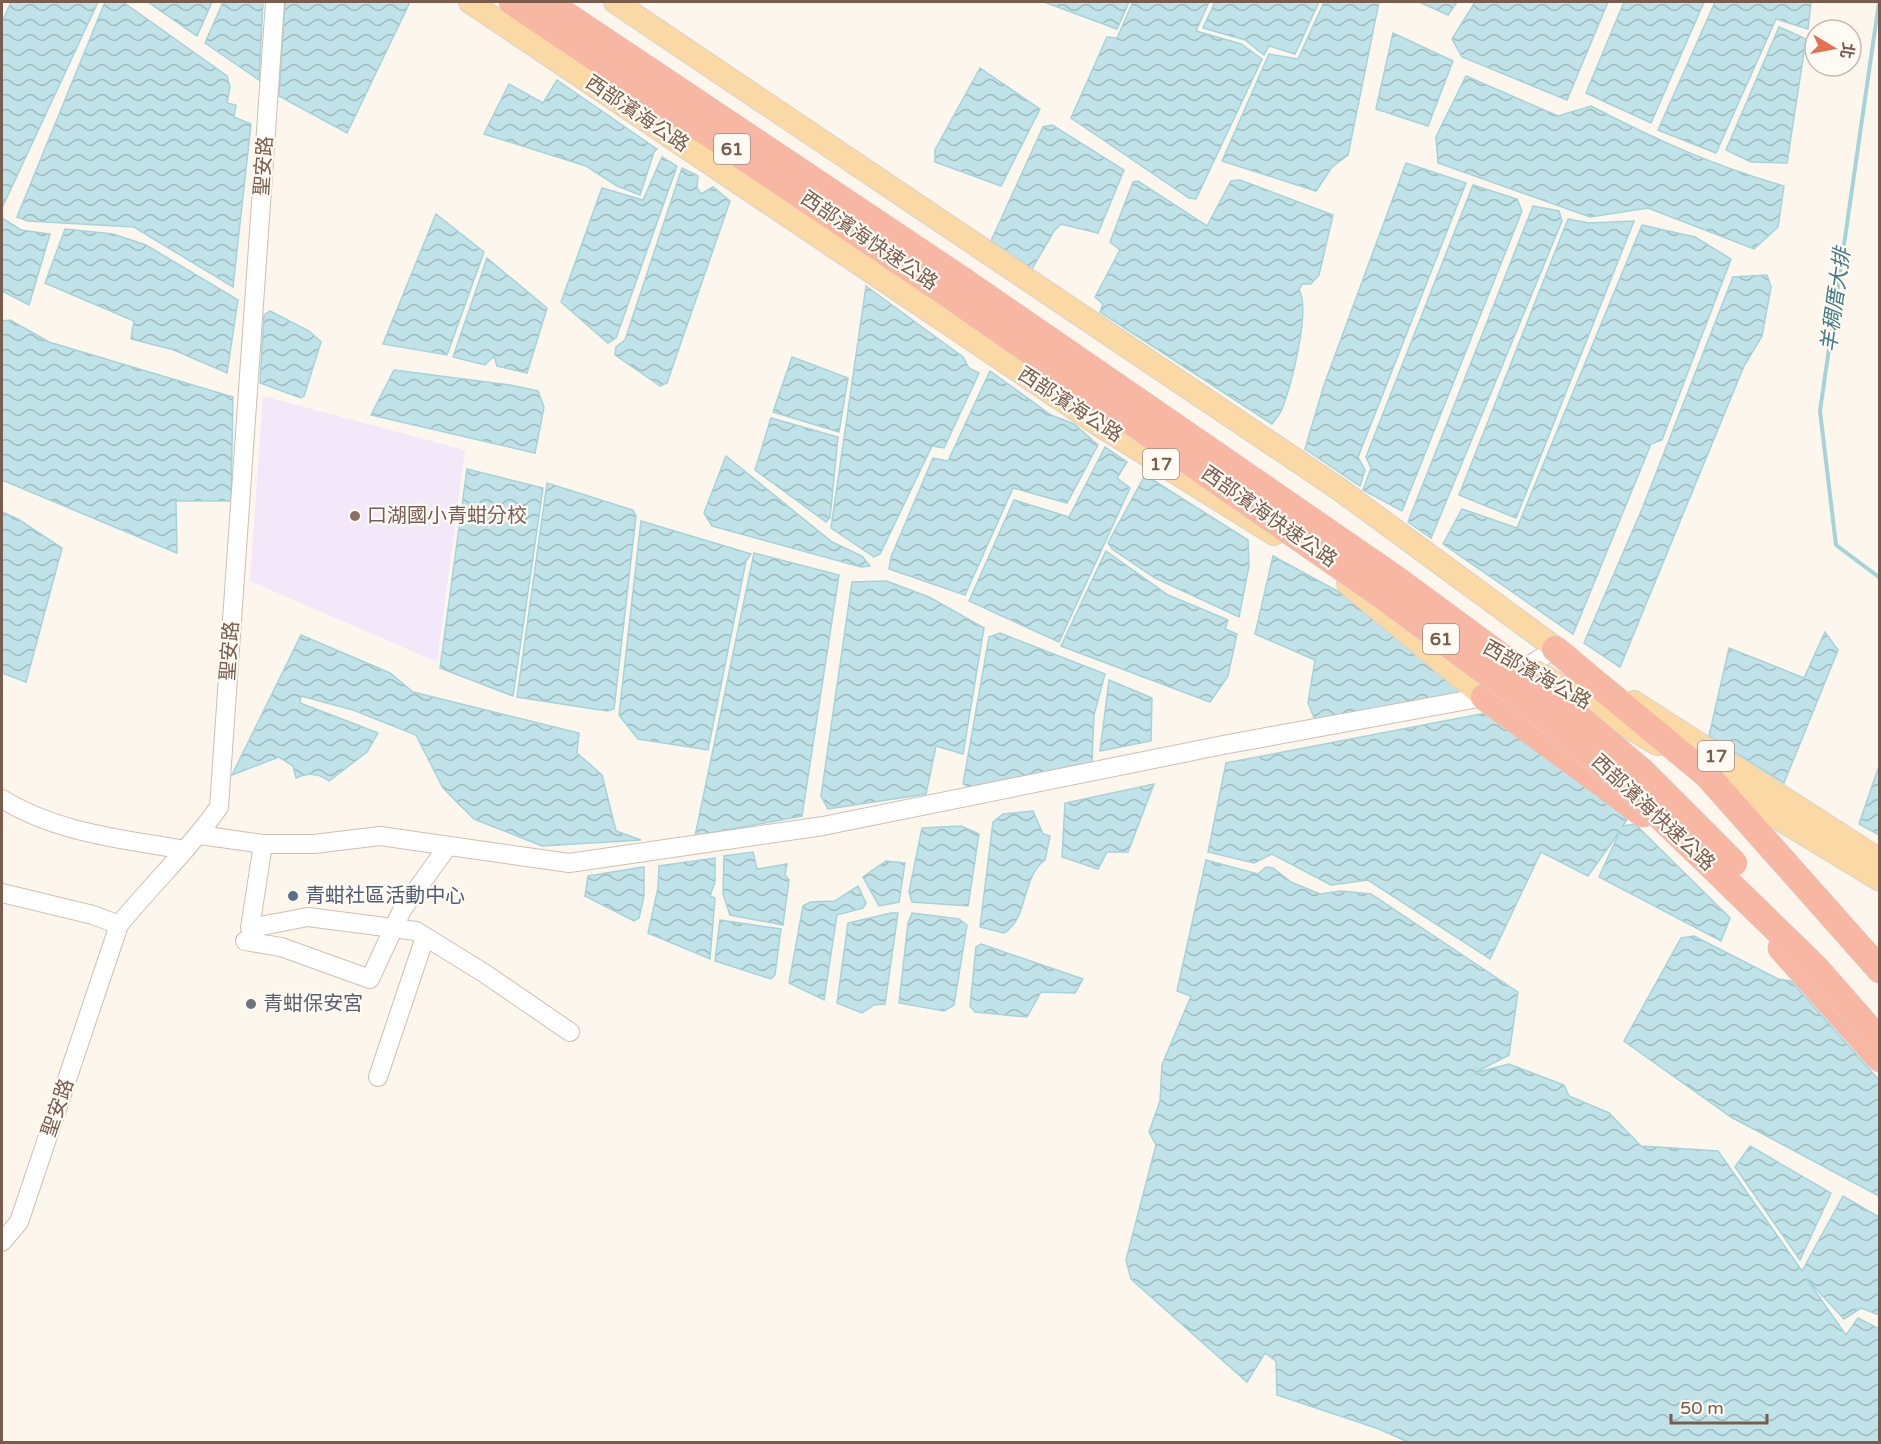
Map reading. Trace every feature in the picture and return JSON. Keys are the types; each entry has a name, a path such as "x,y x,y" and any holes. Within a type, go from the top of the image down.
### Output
{"highway":[{"name":"西部濱海快速公路","path":"512,2 958,289 1395,578 1543,687 1643,772 1880,1015"},
{"name":"西部濱海快速公路","path":"547,2 958,289 1531,705 1626,784 1701,855 1816,968 1880,1041"},
{"path":"1555,649 1707,775 1880,970"},
{"path":"1484,697 1623,798 1716,878 1880,1059"}],"main road":[{"name":"西部濱海公路","path":"470,2 1099,425 1344,581 1527,665 1880,880"},
{"name":"西部濱海公路","path":"615,2 1339,489 1555,649 1723,761 1880,860"},
{"path":"1344,581 1484,697"}],"street":[{"name":"聖安路","path":"2,1242 19,1222 119,925 146,891 200,835 219,807 275,2"},
{"path":"200,835 263,844 314,844 380,836 569,863 823,826 1223,745 1484,697 1527,665 1555,649"},
{"path":"2,799 21,811 63,828 185,850"},
{"path":"263,844 250,928 308,917 416,931 570,1032"},
{"path":"245,941 281,947 370,979 392,928 448,846"},
{"path":"2,893 93,915 119,925"},
{"path":"378,1077 425,937"}],"shaded area":[{"name":"口湖國小青蚶分校","path":"263,396 465,450 437,662 250,581"}],"water":[{"path":"11,2 98,2 2,208 2,22"},
{"path":"105,2 123,2 227,76 230,87 227,103 236,105 234,117 251,124 233,287 134,227 28,221 17,217"},
{"path":"148,2 212,2 197,36"},
{"path":"223,2 263,2 259,80 205,43"},
{"path":"285,2 410,2 347,133 279,96"},
{"path":"1044,2 1129,2 1117,29"},
{"path":"1133,2 1209,2 1196,31 1241,44 1262,59 1196,199 1189,198 1071,118 1107,37 1117,38"},
{"path":"1215,2 1319,2 1295,54 1269,46 1264,55 1245,40 1203,28"},
{"path":"1324,2 1379,2 1348,155 1332,167 1316,191 1222,161 1269,54 1298,59"},
{"path":"1419,2 1457,2 1448,15"},
{"path":"1475,2 1608,2 1567,100 1462,57 1452,39"},
{"path":"1624,2 1704,2 1651,123 1586,93"},
{"path":"1715,2 1811,2 1809,18 1803,18 1803,27 1776,19 1716,153 1658,130"},
{"path":"1779,27 1803,38 1803,59 1787,163 1751,162 1726,150"},
{"path":"1393,33 1453,61 1428,126 1376,109"},
{"path":"980,68 1040,109 1001,186 935,162 935,150"},
{"path":"1466,76 1558,116 1591,106 1685,151 1784,186 1778,227 1754,249 1648,208 1590,217 1438,163 1436,137"},
{"path":"557,80 657,149 640,195 617,186 586,166 484,134 509,84 543,103"},
{"path":"1052,125 1124,170 1098,233 1061,224 1054,231 1032,269 991,241 1043,127"},
{"path":"662,157 677,166 616,338 608,343 561,302 602,188 643,200"},
{"path":"1406,163 1466,183 1358,457 1365,470 1360,486 1305,449 1324,385"},
{"path":"682,168 698,176 697,188 701,194 713,187 730,201 667,383 660,386 615,355 616,347 625,340"},
{"path":"1240,180 1333,215 1319,275 1311,284 1302,284 1299,290 1303,314 1298,348 1286,398 1272,424 1100,312 1103,304 1095,297 1120,250 1110,242 1133,182 1138,181 1207,226 1231,181"},
{"path":"1473,185 1517,199 1522,211 1402,511 1363,490 1371,468 1366,457"},
{"path":"1533,206 1559,211 1562,221 1431,538 1408,522"},
{"path":"436,214 484,252 447,355 383,344"},
{"path":"2,218 21,230 50,234 29,305 2,291"},
{"path":"1568,219 1589,223 1634,221 1516,518 1459,495"},
{"path":"1642,225 1695,237 1731,259 1662,440 1651,444 1573,634 1443,544 1462,509 1517,528"},
{"path":"65,229 113,234 146,245 238,300 227,373 174,350 131,339 134,321 45,283"},
{"path":"487,258 547,308 527,373 497,366 494,356 485,365 453,357"},
{"path":"1767,275 1771,287 1762,336 1744,366 1620,667 1584,643 1642,509 1733,277"},
{"path":"866,286 963,357 969,368 979,373 944,448 932,446 880,554 874,557 831,528"},
{"path":"270,311 309,331 321,342 304,396 301,398 260,383 264,315"},
{"path":"10,320 49,342 233,397 231,501 176,501 177,553 2,480 2,321"},
{"path":"792,357 848,378 839,432 773,412"},
{"path":"394,370 510,385 538,391 544,407 535,453 371,415"},
{"path":"990,371 1051,415 1074,424 1098,445 1067,503 1013,488 965,595 889,569 891,557 933,458 948,461"},
{"path":"771,418 838,437 830,518 826,522 755,470"},
{"path":"1105,447 1127,462 1117,478 1130,488 1059,642 969,601 1014,500 1069,517"},
{"path":"726,456 832,542 862,556 870,566 861,567 712,526 704,513"},
{"path":"467,469 543,488 513,696 440,668"},
{"path":"1145,475 1248,540 1249,566 1239,617 1155,578 1112,549 1108,543"},
{"path":"547,483 633,510 636,516 614,709 607,711 517,697"},
{"path":"2,512 18,519 62,548 26,682 2,673"},
{"path":"641,521 751,554 746,561 708,750 638,739 619,715"},
{"path":"1106,551 1168,595 1228,620 1225,629 1237,634 1228,676 1210,702 1061,646"},
{"path":"754,553 839,575 802,816 695,836"},
{"path":"1273,556 1348,597 1473,692 1315,720 1308,703 1315,660 1255,634"},
{"path":"886,581 929,597 984,628 963,754 936,746 926,794 828,809 821,796 852,582"},
{"path":"1825,632 1838,650 1784,783 1709,736 1729,648 1804,678"},
{"path":"1000,633 1105,674 1094,715 1092,762 969,787 963,784 989,637"},
{"path":"301,635 390,673 413,692 579,733 577,753 602,775 616,831 641,840 542,846 474,819 443,788 416,735 353,710 301,696 300,703 378,733 367,752 329,781 313,774 296,778 293,766 279,757 232,775"},
{"path":"1109,680 1152,698 1151,741 1100,751"},
{"path":"1496,711 1627,819 1623,826 1635,824 1730,918 1721,941 1599,877 1620,831 1588,876 1541,852 1490,959 1368,880 1331,885 1272,854 1254,863 1208,852 1226,763"},
{"path":"1879,766 1880,835 1859,824"},
{"path":"1154,784 1128,852 1107,852 1098,869 1062,857 1065,803"},
{"path":"1033,811 1043,834 1050,836 1045,860 1032,876 1018,918 1012,926 1004,933 980,927 993,822 1003,814"},
{"path":"961,826 979,834 968,906 912,902 909,892 922,828"},
{"path":"753,852 757,869 787,864 785,875 789,880 783,925 730,915 723,894 724,856"},
{"path":"715,858 715,882 710,896 715,898 710,959 648,933 658,888 659,866"},
{"path":"1206,860 1258,874 1266,867 1273,868 1291,882 1320,894 1341,891 1371,894 1518,992 1509,1055 1474,1073 1509,1064 1564,1085 1569,1096 1609,1113 1641,1146 1718,1151 1802,1271 1843,1196 1879,1217 1879,1315 1861,1308 1844,1319 1806,1278 1846,1335 1858,1318 1879,1329 1879,1442 1408,1442 1379,1429 1277,1395 1276,1361 1265,1353 1247,1382 1131,1279 1126,1260 1156,1145 1149,1132 1160,1101 1162,1065 1191,996 1177,991"},
{"path":"886,861 905,863 899,902 879,906 863,877"},
{"path":"644,867 644,896 639,918 634,921 585,896 588,876"},
{"path":"858,886 866,903 863,908 837,915 824,1000 789,983 803,906 810,902 835,901"},
{"path":"898,913 885,1004 874,1005 862,1013 837,1003 848,923"},
{"path":"912,913 959,919 967,925 954,1005 944,1011 899,1003 908,923"},
{"path":"720,920 781,929 775,975 771,979 715,961"},
{"path":"1694,936 1778,979 1791,981 1879,1080 1879,1196 1731,1117 1624,1041 1681,938"},
{"path":"981,944 1083,979 1075,993 1041,992 1027,1017 975,1012 970,1006 976,947"},
{"path":"1750,1146 1831,1193 1800,1260 1735,1167"}],"waterway":[{"name":"羊稠厝大排","path":"1879,2 1820,411 1836,545 1880,578"}],"place":[{"name":"口湖國小青蚶分校","path":"355,516"},
{"name":"青蚶社區活動中心","path":"293,896"},
{"name":"青蚶保安宮","path":"251,1004"}]}
